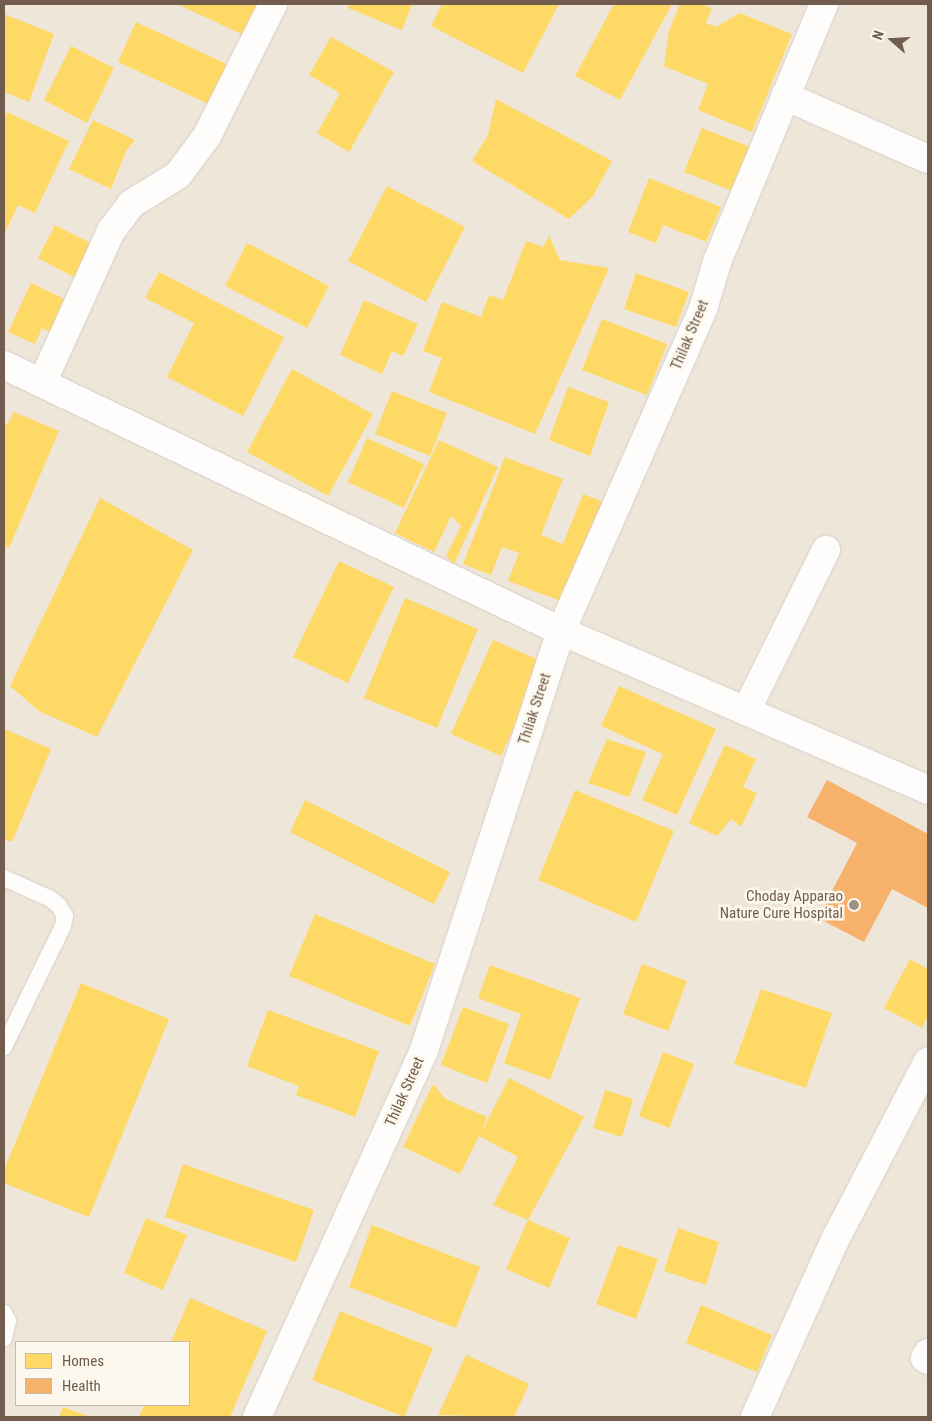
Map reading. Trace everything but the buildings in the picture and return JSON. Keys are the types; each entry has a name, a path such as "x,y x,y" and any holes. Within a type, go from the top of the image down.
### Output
{"street":[{"path":"42,384 111,231 131,204 178,175 208,136 273,4"},
{"name":"Thilak Street","path":"257,1417 422,1053 561,631 703,309 717,262 824,4"},
{"path":"785,96 928,159"},
{"path":"4,365 561,631 928,790"},
{"path":"746,711 826,550"},
{"path":"755,1417 836,1238 928,1061"},
{"path":"928,1353 925,1358 928,1360"}],"lane":[{"path":"4,878 50,899 59,906 65,916 63,926 4,1047"},
{"path":"4,1313 8,1321 4,1339"}],"shaded area":[{"path":"4,4 928,4 928,1417 4,1417"}],"place":[{"name":"Choday Apparao Nature Cure Hospital","path":"854,905"}]}
